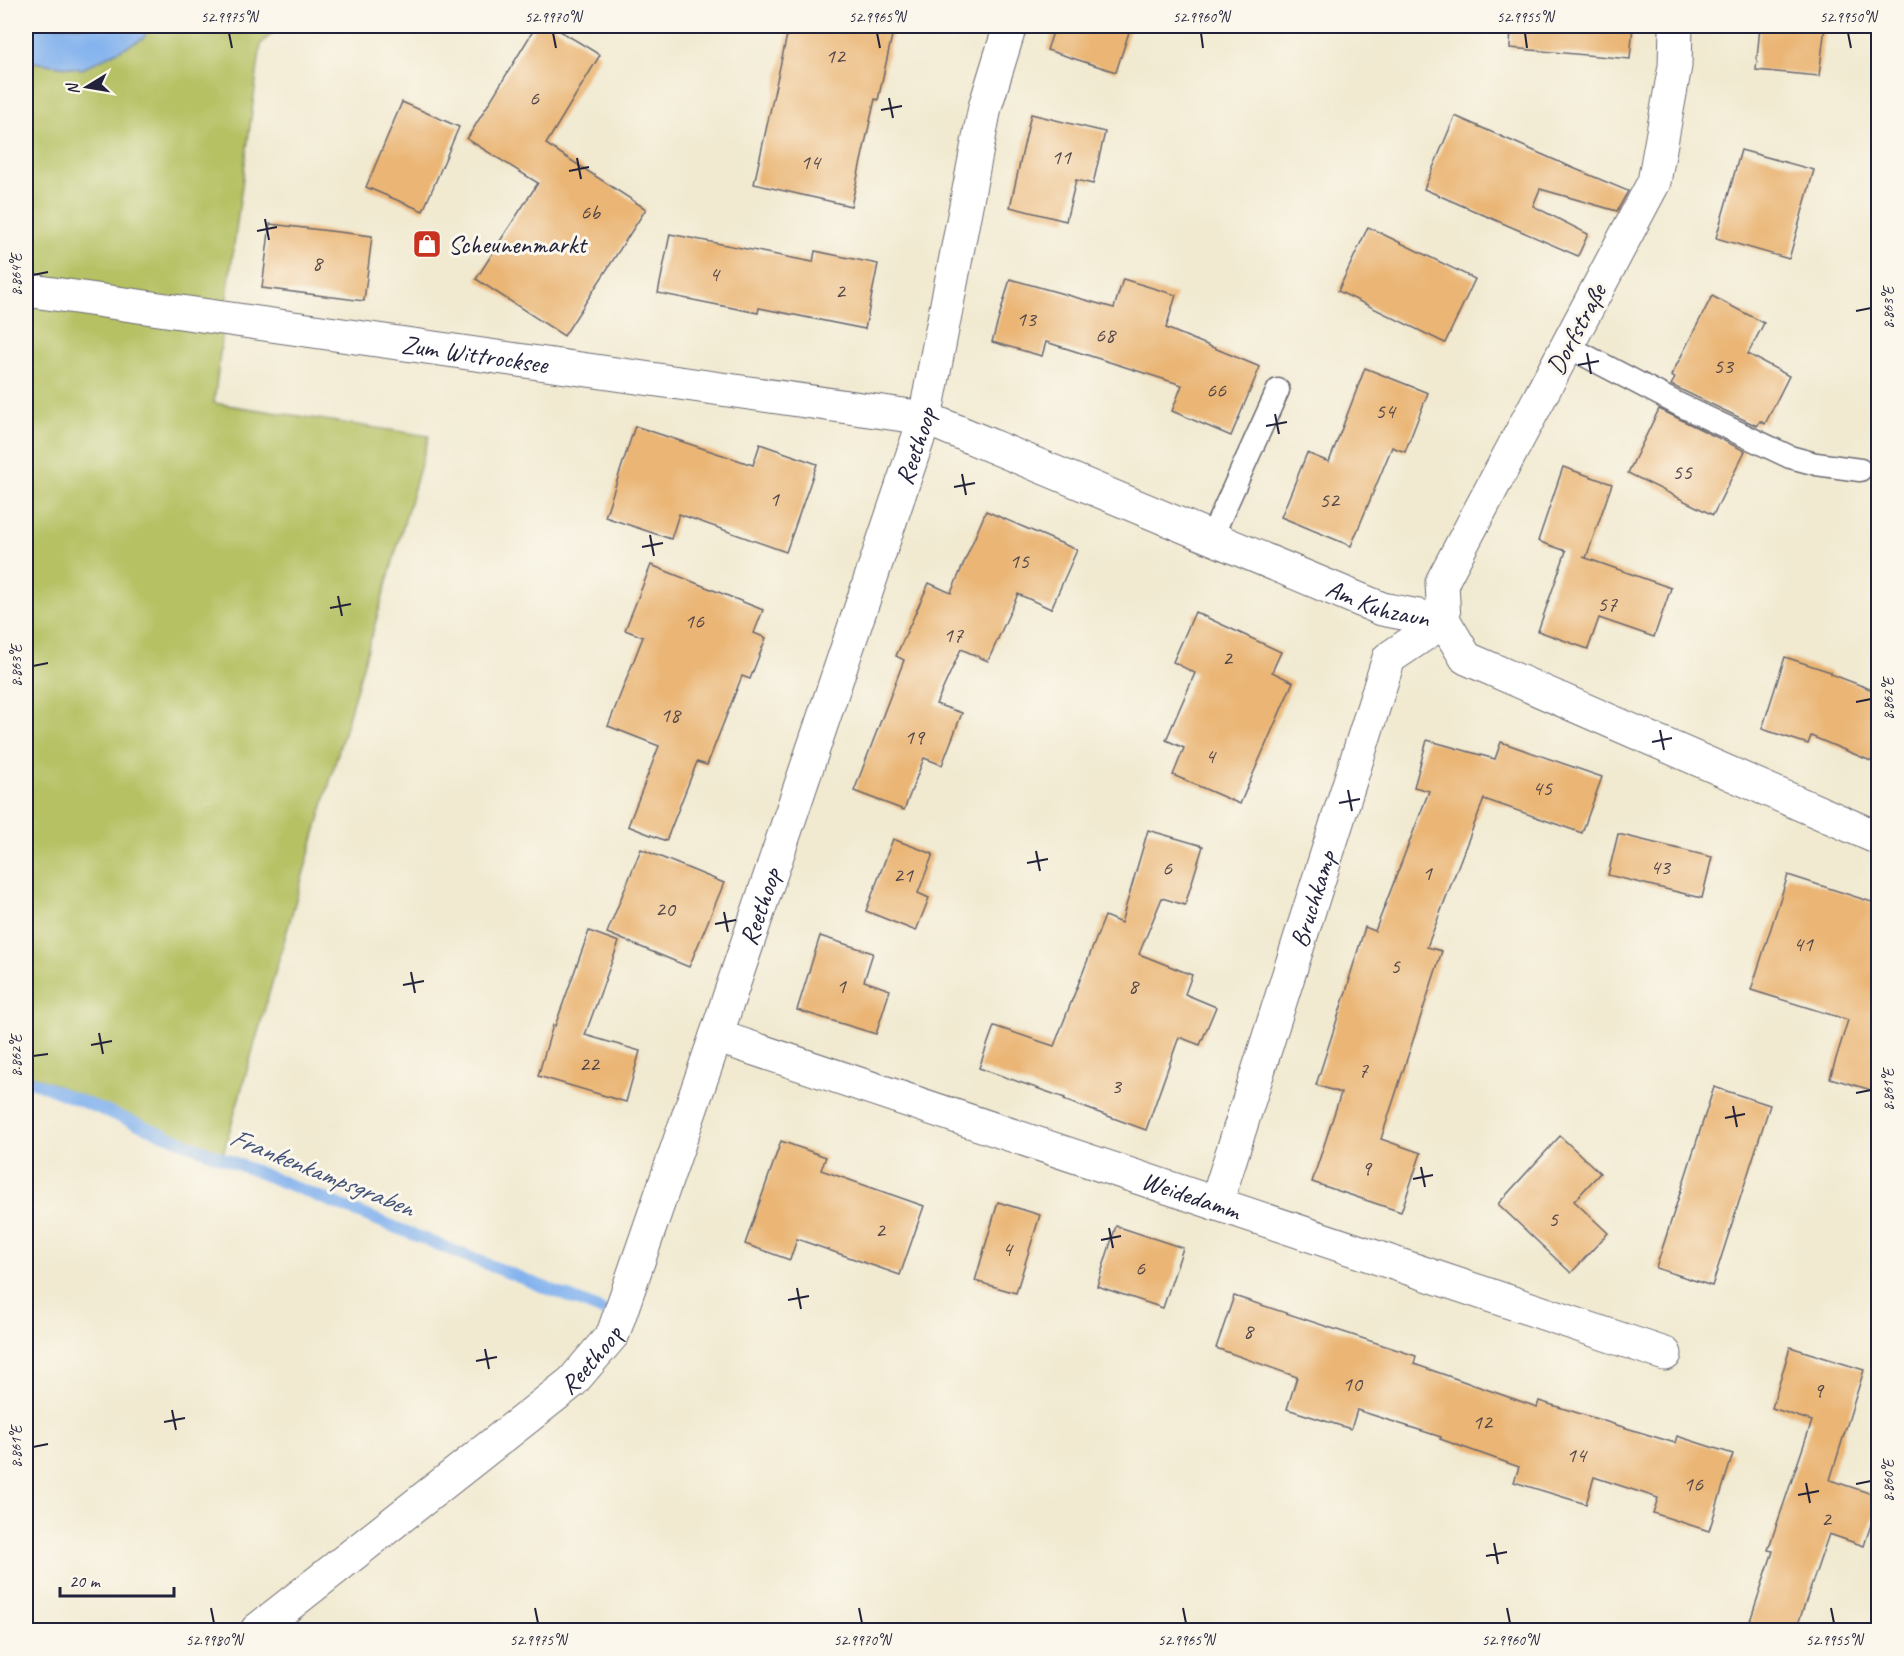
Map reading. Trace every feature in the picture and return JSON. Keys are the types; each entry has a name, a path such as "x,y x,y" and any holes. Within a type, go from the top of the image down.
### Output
{"street":[{"name":"Reethoop","path":"257,1630 572,1382 613,1334 925,418 985,107 1010,26"},
{"name":"Dorfstraße","path":"1444,621 1442,582 1654,182 1675,66 1676,26"},
{"name":"Zum Wittrocksee","path":"26,290 925,418"},
{"name":"Am Kuhzaun","path":"925,418 1382,609 1444,621 1466,658 1878,838"},
{"name":"Bruchkamp","path":"1216,1204 1389,658 1444,621"},
{"name":"Weidedamm","path":"716,1036 1665,1354"}],"lane":[{"path":"1567,346 1680,405 1790,457 1816,464 1860,470"},
{"path":"1211,538 1278,390"}],"green space":[{"path":"148,26 279,26 261,44 225,312 26,283 26,61 82,69 143,38"},
{"path":"26,299 224,320 214,403 429,436 223,1154 26,1073"}],"water":[{"path":"26,26 148,26 144,38 82,69 26,61"}],"building":[{"path":"536,26 552,26 600,55 546,144 646,209 564,336 476,279 494,251 521,254 498,244 538,183 467,139"},
{"path":"789,26 865,26 893,31 851,206 754,184"},
{"path":"1055,26 1131,26 1116,72 1047,50"},
{"path":"1511,26 1633,26 1630,59 1510,48"},
{"path":"1760,26 1825,26 1819,76 1756,70"},
{"path":"402,102 459,127 423,211 366,187"},
{"path":"1031,114 1105,132 1093,184 1076,180 1066,221 1010,207"},
{"path":"1455,116 1628,191 1617,211 1540,189 1533,206 1588,234 1578,256 1424,189"},
{"path":"1741,150 1814,170 1789,259 1716,238"},
{"path":"270,224 372,236 364,301 262,288"},
{"path":"1368,227 1475,279 1445,343 1338,291"},
{"path":"670,234 813,262 815,251 878,264 865,329 759,308 758,313 658,293"},
{"path":"1010,279 1114,308 1123,279 1176,295 1166,328 1260,367 1231,436 1172,411 1182,385 1046,342 1042,356 992,342"},
{"path":"1712,296 1764,323 1748,354 1789,376 1765,424 1760,421 1757,426 1671,385 1675,378 1671,376"},
{"path":"1365,368 1428,393 1405,452 1392,447 1351,546 1281,517 1307,453 1329,462"},
{"path":"1659,409 1745,451 1713,515 1628,473"},
{"path":"635,426 753,465 760,444 817,464 786,552 679,514 671,539 605,517"},
{"path":"1563,467 1612,484 1586,558 1583,557 1671,588 1654,637 1599,618 1588,649 1538,631 1566,551 1538,541"},
{"path":"986,511 1077,550 1051,609 1018,594 988,661 961,649 936,704 962,713 942,765 924,758 904,810 854,791 904,660 896,656 929,583 951,593"},
{"path":"651,565 763,610 754,633 766,638 750,679 742,676 707,765 697,762 666,841 628,826 659,746 608,726 643,637 625,630"},
{"path":"1195,612 1281,652 1272,672 1293,682 1240,804 1173,775 1184,748 1166,740 1195,673 1173,662"},
{"path":"1785,657 1831,672 1831,674 1878,692 1878,764 1811,736 1808,744 1762,729"},
{"path":"1427,740 1495,759 1501,742 1602,777 1582,833 1484,799 1427,947 1442,951 1381,1139 1421,1153 1401,1212 1312,1182 1341,1093 1316,1085 1365,927 1375,931 1429,791 1414,787"},
{"path":"1148,830 1203,846 1185,905 1162,898 1139,954 1192,975 1185,994 1216,1007 1200,1045 1179,1037 1146,1130 1064,1100 1065,1098 979,1068 994,1026 1054,1046 1105,916 1121,923"},
{"path":"1618,834 1712,857 1702,898 1608,875"},
{"path":"893,839 933,854 918,893 929,898 916,931 866,911"},
{"path":"641,849 724,883 689,967 607,933"},
{"path":"1788,875 1878,904 1878,1092 1830,1078 1848,1020 1751,990"},
{"path":"589,931 619,942 585,1035 640,1051 626,1102 538,1076 553,1025 555,1026"},
{"path":"820,936 873,953 864,981 890,990 876,1034 797,1010"},
{"path":"1714,1087 1770,1105 1712,1286 1656,1268"},
{"path":"1560,1136 1600,1173 1574,1201 1608,1233 1571,1273 1498,1204"},
{"path":"781,1141 826,1157 821,1170 924,1206 900,1275 797,1239 790,1260 745,1244"},
{"path":"998,1202 1040,1215 1016,1293 975,1281"},
{"path":"1116,1226 1183,1248 1163,1308 1097,1286"},
{"path":"1234,1296 1416,1356 1414,1364 1537,1407 1539,1401 1675,1443 1677,1436 1733,1454 1709,1531 1653,1513 1658,1498 1594,1477 1586,1504 1514,1482 1519,1467 1440,1439 1441,1437 1357,1410 1351,1429 1287,1409 1297,1377 1216,1348"},
{"path":"1790,1347 1864,1370 1830,1480 1878,1496 1878,1503 1864,1546 1829,1534 1796,1630 1747,1630 1773,1551 1768,1550 1812,1421 1772,1408"}],"waterway":[{"name":"Frankenkampsgraben","path":"26,1079 601,1310"}],"place":[{"name":"Scheunenmarkt","path":"427,244"}]}
